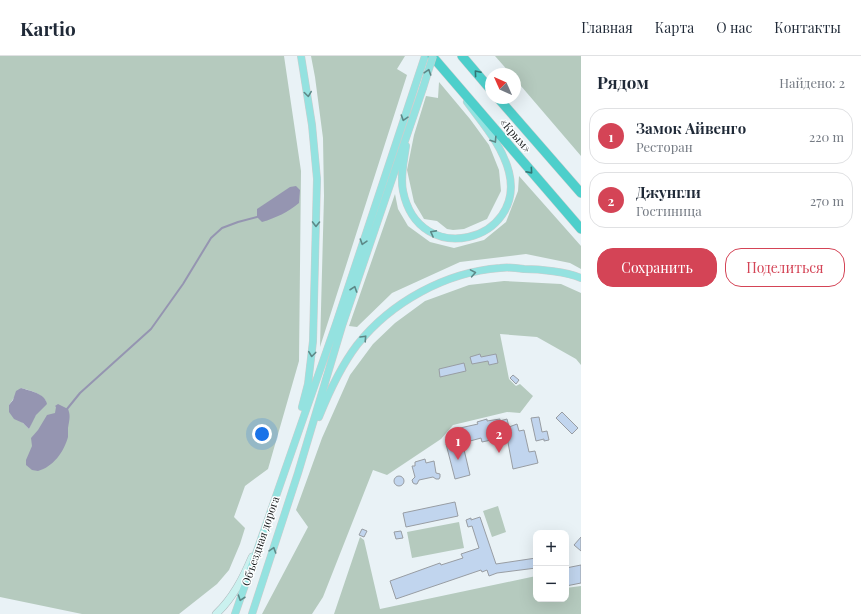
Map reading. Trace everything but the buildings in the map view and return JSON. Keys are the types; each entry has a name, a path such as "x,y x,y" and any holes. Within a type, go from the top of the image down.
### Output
{"highway":[{"path":"462,56 485,83"},
{"name":"«Крым»","path":"435,59 581,229"},
{"name":"«Крым»","path":"503,104 581,193"}],"main road":[{"path":"285,468 308,384 314,341 317,179 312,125 301,56"},
{"path":"285,468 336,324 425,56"},
{"path":"298,473 342,326 422,88 435,59 496,141 505,159 510,174 511,188 508,201 502,215 482,234 466,238 450,239 436,235 424,227 407,205 403,190 402,173 410,125"},
{"path":"298,473 327,398 340,371 357,345 373,328 388,314 408,300 430,287 464,274 501,268 540,269 581,278"},
{"name":"Объездная дорога","path":"235,614 285,468"},
{"name":"Объездная дорога","path":"252,614 298,473"},
{"path":"216,614 232,597 242,581 265,526"}],"green space":[{"path":"0,56 284,56 301,171 299,361 268,469 245,486 234,517 245,528 229,570 217,584 179,614 82,614 0,597","holes":["21,388 38,394 46,401 34,417 29,429 9,405"]},
{"path":"311,56 405,56 397,69 407,75 320,347 324,196 323,138"},
{"path":"495,56 581,56 581,156 521,86 521,68 506,68"},
{"path":"439,82 470,119 489,145 499,170 501,191 487,219 464,229 447,229 437,221 424,219 414,202 407,170 414,135 426,96 438,98"},
{"path":"519,176 581,246 581,269 570,263 526,254 460,262 392,293 357,327 349,326 395,194 398,209 408,226 430,242 454,248 484,240 506,222 518,191"},
{"path":"504,281 561,284 581,293 581,365 576,359 537,337 500,334 509,379 516,386 520,384 533,396 520,413 507,412 453,425 441,439 387,475 373,470 323,597 312,614 262,614 308,527 296,510 322,438 350,375 373,344 395,323 425,301 469,285"},
{"path":"498,506 506,532 492,537 483,511"},
{"path":"459,522 464,548 412,558 407,532"},
{"path":"360,537 364,540 380,609 533,577 533,602 569,602 569,588 581,586 581,614 334,614"}],"water":[{"path":"296,186 300,190 299,203 277,217 262,222 257,217 257,209 290,187"},
{"path":"21,388 33,391 40,395 46,400 47,404 36,415 29,429 23,423 14,419 9,412 9,405 13,400 16,391"},
{"path":"58,404 68,409 70,416 66,443 61,453 48,466 38,471 32,470 26,465 26,460 32,446 31,438 47,415 55,413 55,406"}],"waterway":[{"path":"67,409 80,393 151,329 183,284 211,238 222,228 257,217"}],"place":[{"name":"Джунгли","path":"499,453"},
{"name":"Замок Айвенго","path":"458,460"}]}
